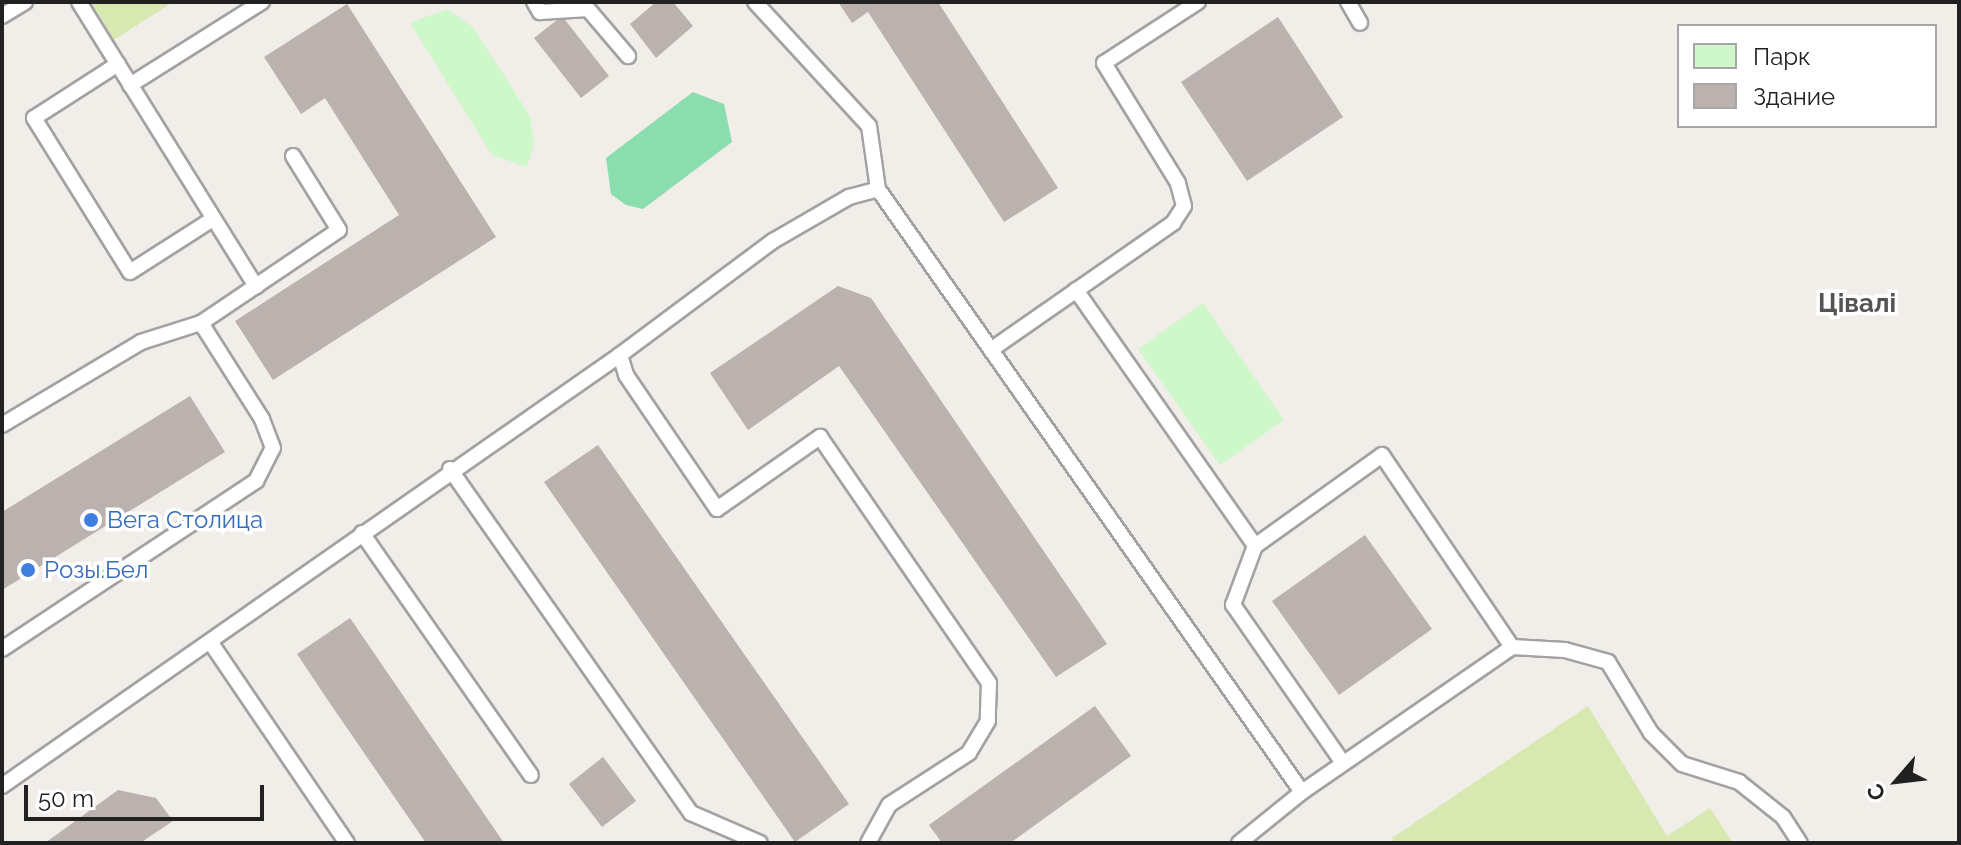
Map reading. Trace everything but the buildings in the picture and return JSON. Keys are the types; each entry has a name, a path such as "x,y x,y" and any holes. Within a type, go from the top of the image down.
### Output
{"lane":[{"path":"2,16 25,2"},
{"path":"79,2 256,286"},
{"path":"130,85 262,2"},
{"path":"534,2 540,12 588,9 628,56"},
{"path":"755,2 869,126 878,189 1302,792"},
{"path":"992,349 1173,223 1184,206 1178,183 1104,63 1198,2"},
{"path":"1348,2 1360,23"},
{"path":"118,64 34,118 130,272 213,219"},
{"path":"2,425 141,342 201,323 339,230 293,156"},
{"path":"2,786 211,643 450,469 620,355 785,234 849,197 878,189"},
{"path":"1076,290 1255,546"},
{"path":"2,649 256,481 273,448 262,419 201,323"},
{"path":"620,355 626,375 717,509 820,437 989,683 988,721 969,753 889,805 868,843"},
{"path":"1343,763 1233,605 1255,546 1382,455 1512,647"},
{"path":"450,469 691,813 760,843"},
{"path":"362,533 531,775"},
{"path":"211,643 347,843"},
{"path":"1239,843 1302,792 1512,647 1565,650 1608,662 1651,733 1682,764 1739,782 1783,817 1800,843"}],"green space":[{"path":"91,2 173,2 114,40"},
{"path":"447,9 473,27 530,116 534,143 527,167 492,155 410,23"},
{"path":"693,92 724,104 732,142 643,209 626,205 611,194 606,158"},
{"path":"1203,303 1284,420 1220,465 1138,349"},
{"path":"1588,706 1667,836 1710,808 1733,843 1395,843 1392,838"}],"place":[{"name":"Вега Столица","path":"91,520"},
{"name":"Розы.Бел","path":"28,570"}],"district":[{"name":"Цівалі","path":"1857,304"}]}
